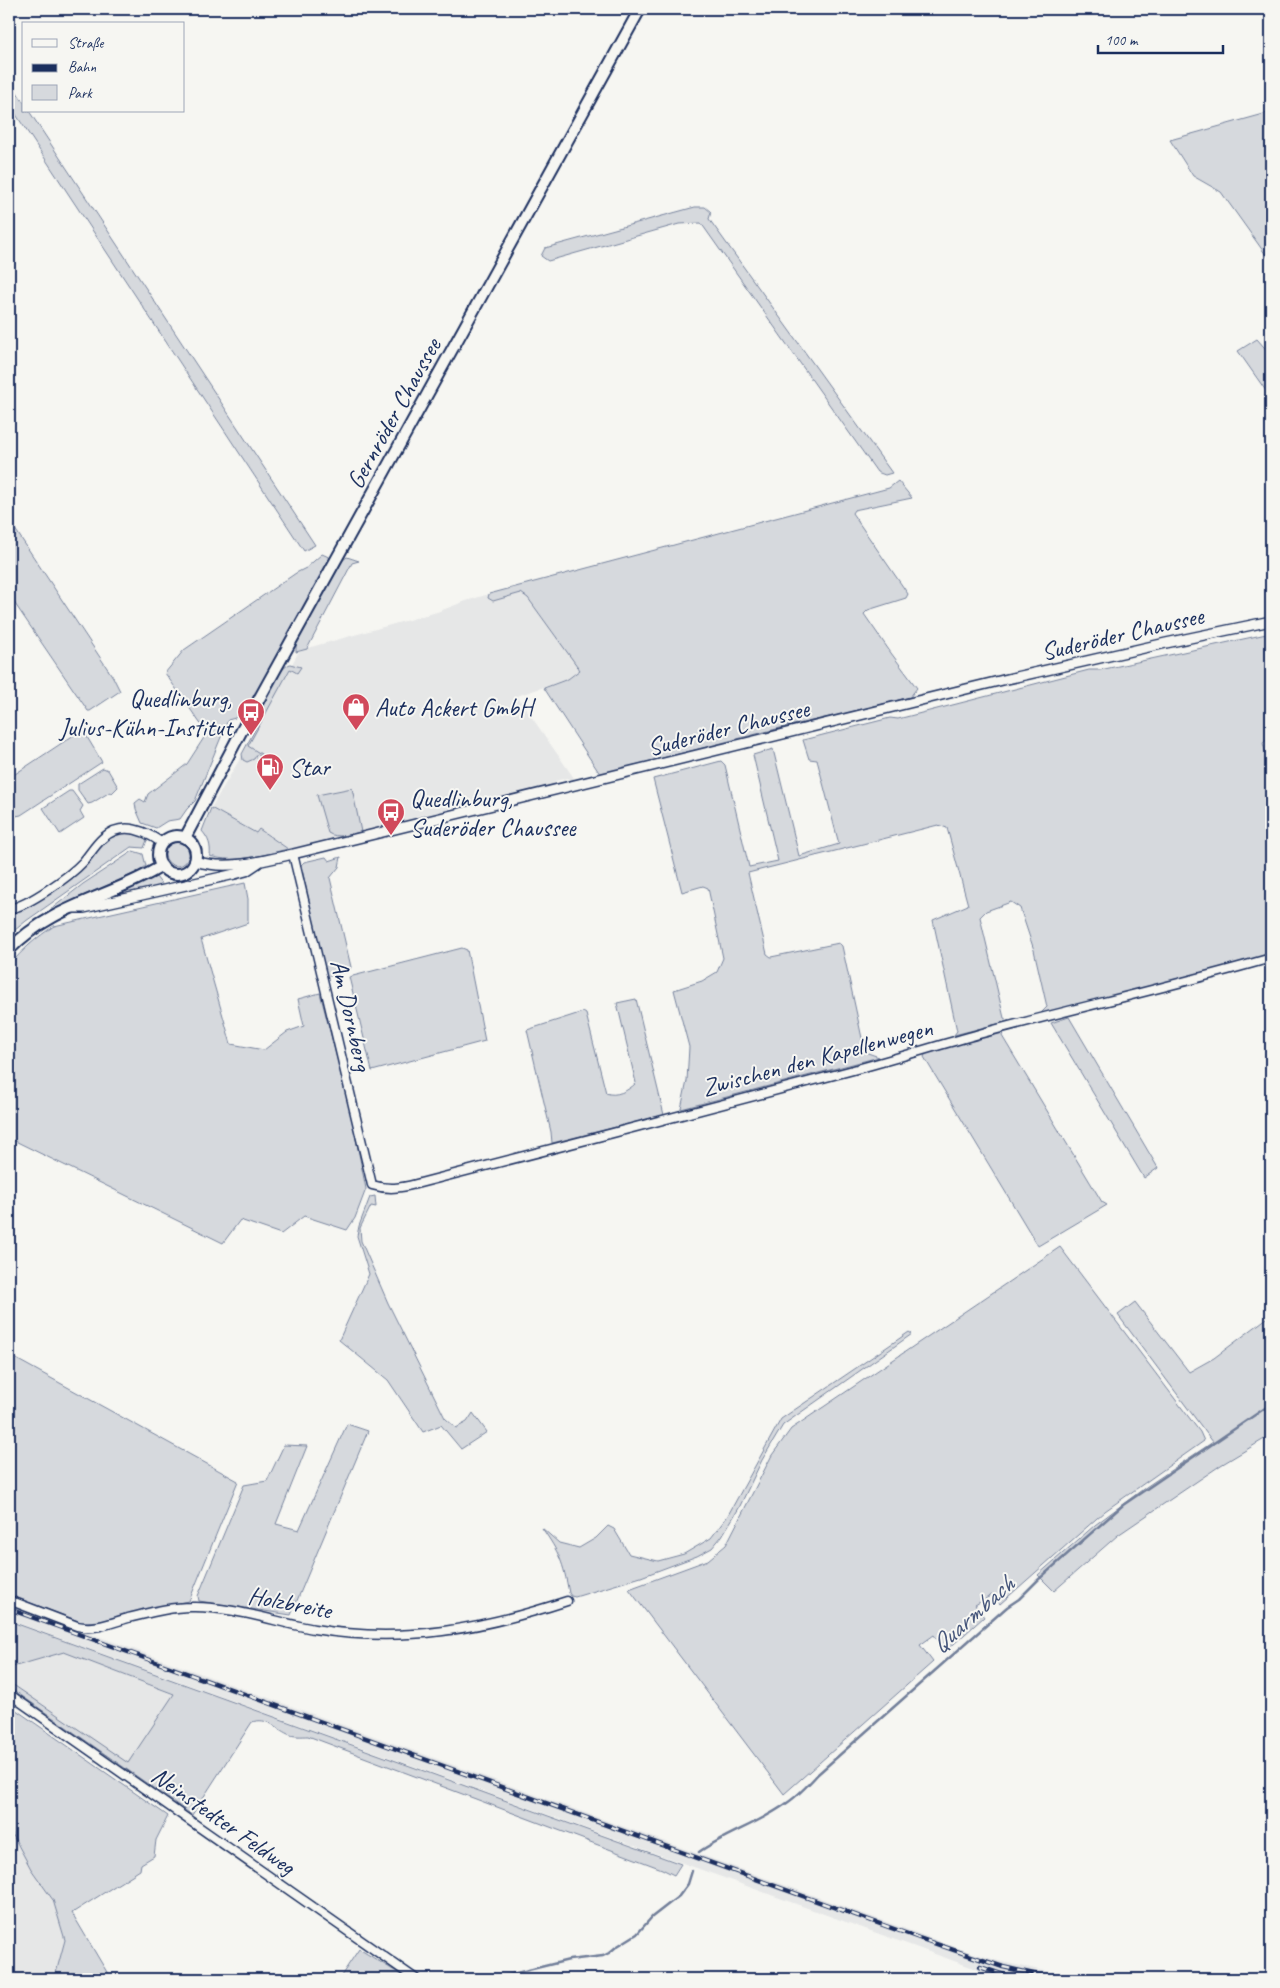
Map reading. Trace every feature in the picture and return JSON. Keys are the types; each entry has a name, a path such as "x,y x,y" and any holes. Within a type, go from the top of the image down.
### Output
{"main road":[{"name":"Gernröder Chaussee","path":"185,838 242,730 640,9"},
{"path":"174,836 185,838 194,848 195,861 189,869 181,873 172,873 162,866 158,855 162,842 174,836"},
{"path":"9,950 33,928 67,909 125,886 162,866"}],"street":[{"name":"Suderöder Chaussee","path":"195,861 215,865 236,865 293,854 1003,680 1271,621"},
{"path":"9,909 25,903 72,872 103,838 110,833 128,828 147,833 162,842"},
{"name":"Am Dornberg","path":"293,854 372,1185"},
{"path":"67,909 84,908 234,874 246,871 260,861"},
{"name":"Zwischen den Kapellenwegen","path":"372,1185 382,1188 398,1188 416,1184 1271,958"},
{"name":"Holzbreite","path":"9,1600 87,1628 106,1625 169,1608 193,1607 230,1611 315,1629 358,1634 419,1634 465,1629 539,1611 567,1601"},
{"name":"Neinstedter Feldweg","path":"9,1694 416,1979"}],"shaded area":[{"path":"521,593 528,598 580,670 568,679 517,696 576,781 567,778 555,781 553,786 364,833 288,849 259,829 256,833 211,808 298,653 304,649 437,612 489,594 488,598 493,601"},
{"path":"9,1604 961,1949 1002,1962 1082,1979 1004,1979 9,1620"},
{"path":"64,1652 175,1695 128,1764 9,1682 9,1668"},
{"path":"9,1828 31,1869 53,1900 65,1940 56,1973 43,1975 38,1979 9,1979"}],"green space":[{"path":"9,80 22,100 22,112 30,112 315,545 304,551 9,104"},
{"path":"1271,112 1271,262 1221,192 1193,176 1170,140"},
{"path":"695,207 705,207 711,212 709,219 892,473 885,475 877,472 701,223 679,224 548,261 541,256 545,248"},
{"path":"1257,339 1271,355 1271,398 1238,351"},
{"path":"898,481 912,498 854,510 852,513 908,594 906,598 868,610 864,614 917,688 910,697 600,774 544,688 568,679 580,670 528,598 521,593 493,601 488,598 489,594 889,488"},
{"path":"9,520 113,677 120,691 90,711 88,711 9,595"},
{"path":"322,554 331,558 258,692 235,718 228,720 195,801 180,819 167,821 156,828 142,823 135,803 140,799 145,802 148,794 187,764 207,733 165,673 184,650 306,568"},
{"path":"347,557 359,561 352,563 307,649 296,652 296,643 343,560"},
{"path":"1271,633 1271,736 1263,743 1271,773 1271,957 1200,973 1039,1015 1047,1007 1034,950 1020,908 1011,902 986,911 980,917 1004,1018 1009,1021 954,1035 957,1031 933,920 968,905 947,828 938,825 748,873 767,954 771,957 839,943 842,946 865,1052 879,1057 681,1109 687,1081 689,1047 674,990 702,981 717,972 723,958 708,888 703,886 682,892 653,779 721,761 725,765 749,867 778,861 753,755 773,749 799,856 839,844 817,760 809,759 803,740 890,718 898,719 1089,670 1100,670"},
{"path":"290,664 301,667 297,673 290,669 248,746 261,754 261,756 257,754 254,759 247,762 243,760 242,754 258,724 256,722 266,698 274,681 284,668"},
{"path":"80,731 84,732 102,762 21,815 16,816 9,805 9,778"},
{"path":"103,768 108,770 118,787 112,793 110,792 88,804 78,790 78,784"},
{"path":"352,788 361,832 344,836 332,835 328,833 317,795"},
{"path":"69,791 72,791 83,806 80,811 84,818 60,834 43,808"},
{"path":"211,808 256,833 259,829 288,849 239,859 210,856 209,843 202,831"},
{"path":"120,833 131,833 144,838 147,840 144,848 131,847 9,935 9,914 38,901 58,888 83,866 104,843"},
{"path":"177,842 185,846 189,854 185,862 177,866 169,862 165,854 169,846"},
{"path":"133,851 143,854 146,866 138,872 77,898 40,918 83,884"},
{"path":"326,857 329,861 341,857 339,867 330,878 351,967 349,971 326,977 301,865 304,862"},
{"path":"156,877 163,886 100,900"},
{"path":"245,883 248,899 248,923 201,939 231,1044 264,1050 287,1032 304,1026 298,999 320,993 349,1104 366,1189 355,1218 347,1230 304,1216 281,1234 240,1220 223,1243 9,1138 9,966 19,955 54,926"},
{"path":"462,948 467,950 485,1041 372,1071 349,977"},
{"path":"636,999 664,1115 552,1143 527,1030 583,1012 586,1014 606,1093 618,1094 626,1091 636,1083 617,1003"},
{"path":"1069,1017 1158,1168 1144,1178 1051,1023"},
{"path":"1004,1031 1002,1036 1102,1202 1107,1205 1038,1246 924,1057 926,1053"},
{"path":"375,1196 376,1207 371,1206 360,1228 361,1241 388,1303 445,1418 456,1428 467,1422 473,1413 487,1432 461,1449 441,1425 423,1432 388,1380 339,1340 369,1274 357,1236 370,1197"},
{"path":"1060,1247 1200,1432 1204,1441 1105,1511 1000,1604 992,1595 975,1605 984,1617 946,1651 934,1635 920,1645 933,1662 784,1794 629,1589 708,1560 726,1545 772,1455 791,1429"},
{"path":"1135,1302 1189,1372 1214,1358 1271,1315 1271,1435 1221,1465 1118,1535 1054,1591 1038,1575 1095,1525 1146,1487 1213,1442 1118,1315"},
{"path":"909,1332 912,1334 783,1425 762,1460 739,1508 722,1536 712,1548 697,1556 641,1577 575,1597 571,1596 560,1559 542,1528 559,1543 579,1548 596,1538 608,1526 614,1529 629,1554 658,1561 684,1554 711,1538 727,1517 781,1419"},
{"path":"9,1355 238,1481 189,1601 104,1621 81,1622 9,1595"},
{"path":"347,1424 368,1431 291,1615 199,1601 198,1596 244,1485 267,1481 284,1445 307,1446 276,1524 299,1530"},
{"path":"9,1621 681,1864 674,1875 308,1736 290,1735 263,1721 252,1722 192,1815 9,1687 9,1682 128,1763 174,1694 64,1652 9,1668"},
{"path":"9,1705 168,1816 156,1840 154,1856 141,1864 140,1870 72,1913 111,1979 66,1979 56,1973 65,1940 53,1900 31,1869 9,1828"},
{"path":"359,1949 408,1979 344,1979 341,1976"}],"waterway":[{"name":"Quarmbach","path":"699,1852 777,1810 791,1800 818,1774 1007,1607 1019,1599 1123,1505 1271,1404"},
{"name":"Quarmbach","path":"492,1979 569,1960 603,1956 609,1953 637,1934 652,1917 679,1896 688,1884 692,1871"}],"railway":[{"path":"9,1609 919,1938 1003,1967 1056,1979"},
{"path":"980,1967 1016,1979"}],"place":[{"name":"Auto Ackert GmbH","path":"356,731"},
{"name":"Quedlinburg, Julius-Kühn-Institut","path":"251,736"},
{"name":"Star","path":"270,791"},
{"name":"Quedlinburg, Suderöder Chaussee","path":"391,836"}]}
